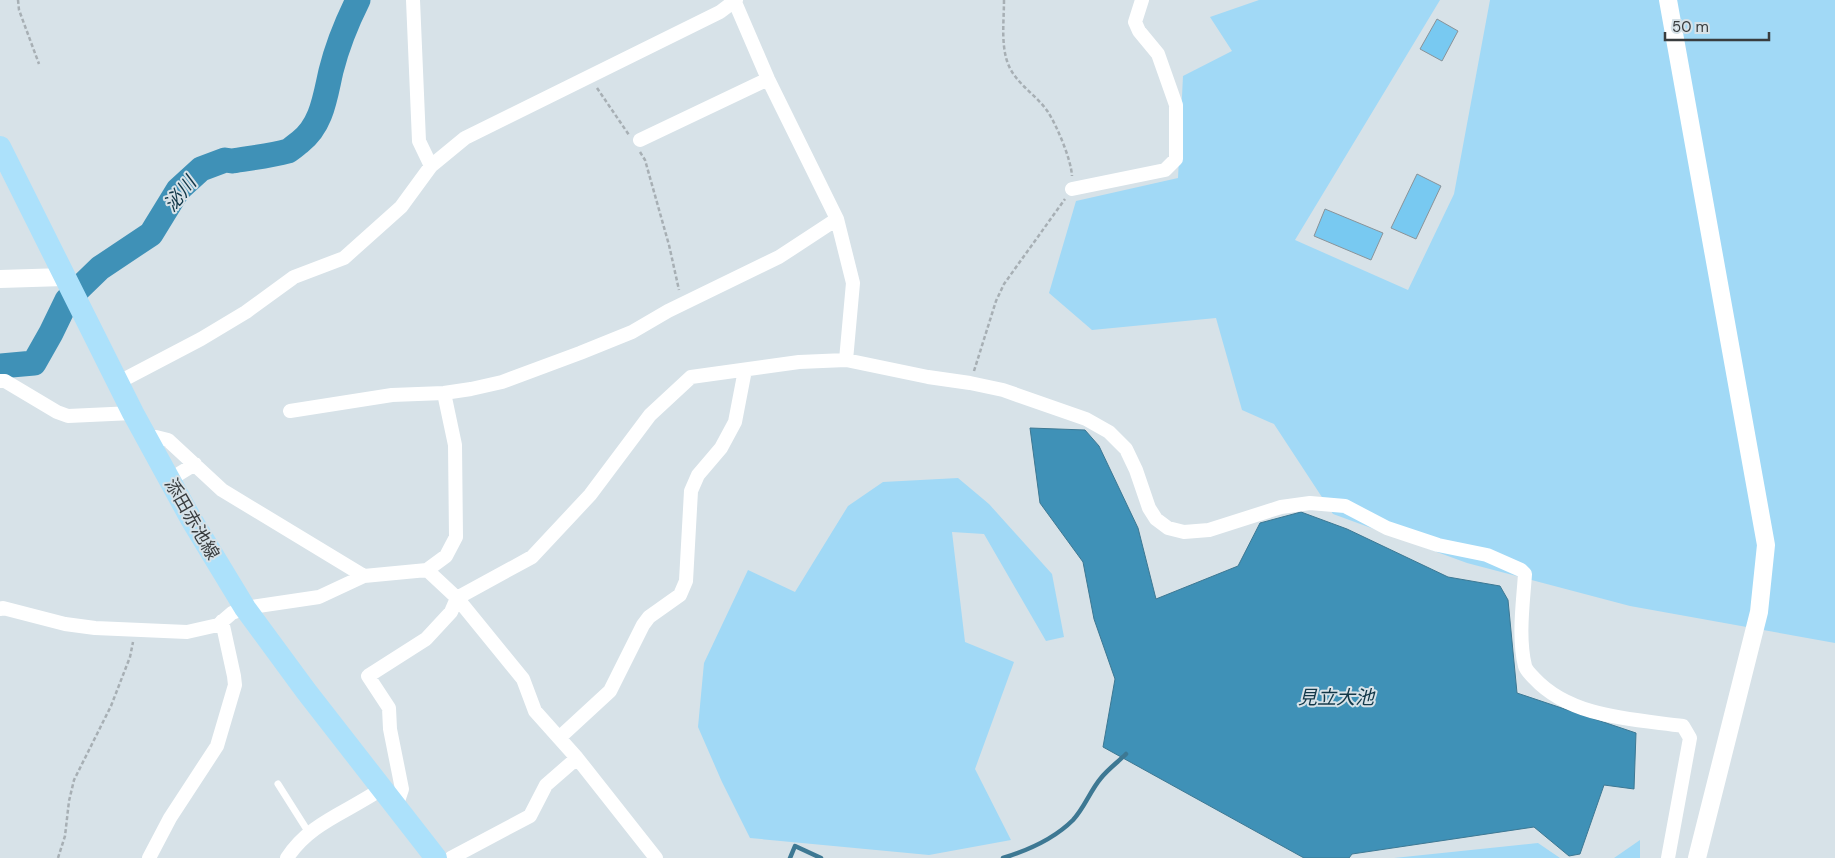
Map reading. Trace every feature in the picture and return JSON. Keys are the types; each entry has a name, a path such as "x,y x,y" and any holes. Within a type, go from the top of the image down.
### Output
{"main road":[{"name":"添田赤池線","path":"0,147 147,440 191,519 245,608 381,789 436,858"}],"street":[{"path":"413,0 419,140 431,166"},
{"path":"118,382 201,339 246,312 294,277 344,258 401,207 431,166 465,138 720,12 735,0 768,80 837,218 853,283 846,360"},
{"path":"1072,189 1165,170 1176,159 1176,105 1158,54 1139,31 1135,22 1142,0"},
{"path":"1668,0 1766,545 1758,612 1697,858"},
{"path":"635,141 768,80"},
{"path":"290,410 392,395 444,393 502,382 632,332 668,311 779,257 837,218"},
{"path":"0,279 64,277"},
{"path":"396,807 402,789 390,729 389,708 368,676 426,639 452,612 457,598 532,557 590,495 650,415 691,377 799,362 846,360 1003,390 1086,419 1109,432 1126,449 1136,470 1149,508 1156,519 1168,528 1184,532 1209,530 1281,507 1310,503 1345,506 1387,528 1438,545 1487,554 1521,570 1525,574 1521,634 1525,668 1539,684 1552,694 1570,703 1605,715 1683,726 1690,738 1668,858"},
{"path":"559,738 610,691 646,621 680,595 686,581 691,491 698,475 722,448 735,422 745,370"},
{"path":"2,386 68,416 133,413"},
{"path":"0,609 3,608 65,624 95,628 187,632 218,625 232,614 245,608 319,597 364,576 427,570 446,556 456,537 454,445 444,393"},
{"path":"147,440 156,436 168,440 222,490 364,576"},
{"path":"169,480 195,464"},
{"path":"427,570 457,598 523,679 535,711 577,758 656,858"},
{"path":"149,858 170,818 217,746 235,685 222,621"},
{"path":"451,858 530,816 546,785 577,758"},
{"path":"287,858 295,845 312,829 361,803 381,789"}],"lane":[{"path":"278,784 309,833"}],"path":[{"path":"18,0 19,10 39,64"},
{"path":"970,383 996,302 1004,284 1072,189 1072,174 1068,156 1047,112 1019,82 1007,62 1004,39 1004,0"},
{"path":"588,76 635,141 645,160 680,289 668,311"},
{"path":"58,858 65,836 69,801 74,780 111,706 130,657 135,630"}],"shaded area":[{"path":"1259,0 1440,0 1295,240 1408,290 1454,194 1490,0 1835,0 1835,643 1630,606 1467,563 1333,514 1274,424 1242,410 1216,318 1092,330 1049,293 1076,201 1178,178 1183,76 1232,51 1210,17"},
{"path":"958,478 989,504 1052,574 1064,637 1046,641 984,534 952,532 965,642 1014,662 975,769 1011,840 929,855 750,838 722,782 698,727 704,663 748,570 795,592 848,506 883,482"},
{"path":"1640,840 1640,858 1614,858"},
{"path":"1538,843 1560,858 1394,858"}],"water":[{"name":"見立大池","path":"1030,428 1085,430 1099,446 1138,528 1156,599 1238,566 1260,523 1301,512 1347,529 1448,577 1500,586 1508,600 1517,693 1636,733 1634,789 1604,785 1580,854 1569,856 1534,827 1352,854 1349,858 1304,858 1103,747 1115,679 1094,619 1083,562 1040,503"}],"building":[{"path":"1437,19 1458,31 1442,61 1420,49"},
{"path":"1417,174 1441,186 1416,239 1391,228"},
{"path":"1325,209 1383,233 1371,260 1314,236"}],"waterway":[{"name":"泌川","path":"0,366 34,363 67,300 100,268 151,234 178,190 201,169 225,160 232,161 288,151 307,135 322,110 336,53 358,0"},
{"path":"1003,858 1041,843 1066,827 1077,815 1101,778 1126,754"},
{"path":"790,858 795,846 821,858"}]}
